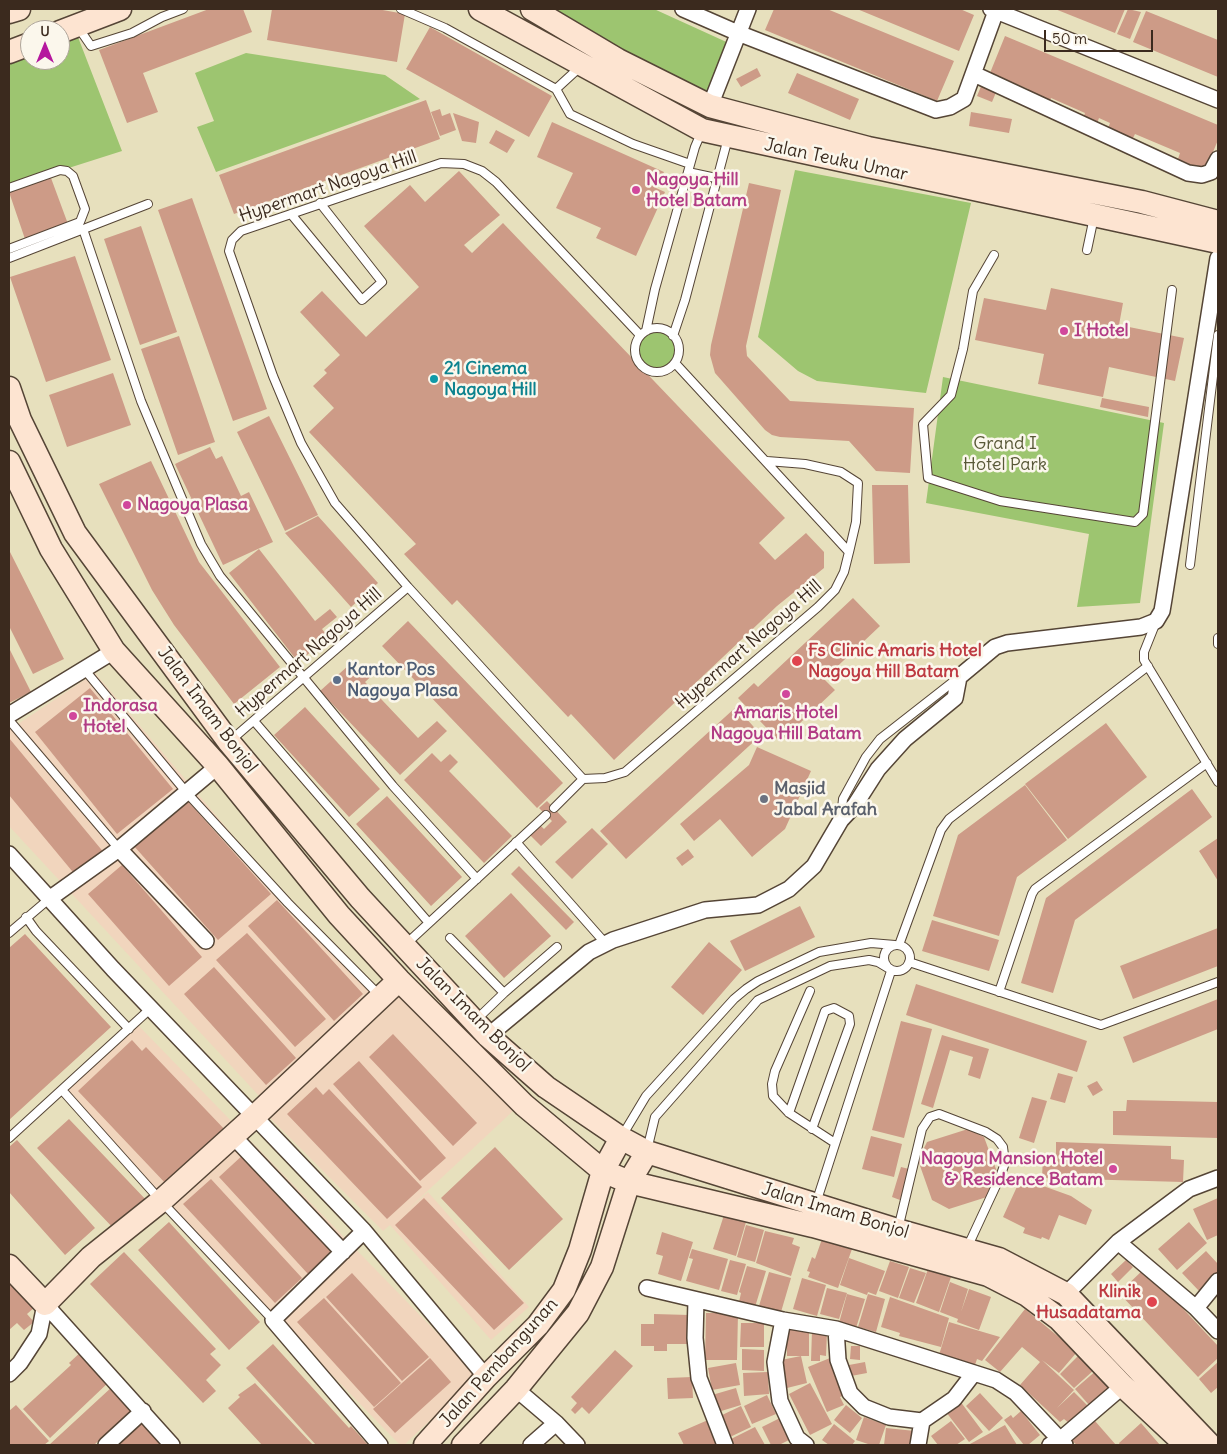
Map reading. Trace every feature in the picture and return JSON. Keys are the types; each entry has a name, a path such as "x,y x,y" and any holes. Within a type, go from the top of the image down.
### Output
{"main road":[{"path":"9,12 19,9"},
{"path":"70,29 120,9"},
{"name":"Jalan Teuku Umar","path":"480,9 702,130 1094,217 1218,242"},
{"name":"Jalan Teuku Umar","path":"532,9 618,60 710,106 868,148 1142,202 1218,222"},
{"name":"Jalan Imam Bonjol","path":"9,388 14,421 75,532 229,742 360,898 404,946 482,1029 546,1087 621,1138 647,1152 897,1230 967,1248 1000,1259 1066,1294 1210,1445"},
{"name":"Jalan Imam Bonjol","path":"9,462 51,549 114,651 218,766 339,915 399,980 524,1105 604,1171 629,1182 813,1226 988,1275 1026,1295 1059,1319 1123,1386 1186,1445"},
{"path":"339,915 360,898"},
{"path":"9,1266 45,1304 91,1257 161,1201 254,1117 399,980"},
{"name":"Jalan Pembangunan","path":"425,1445 486,1377 538,1325 564,1290 580,1250 604,1171 621,1138"},
{"name":"Jalan Pembangunan","path":"463,1445 516,1389 578,1313 602,1267 629,1182 647,1152"}],"street":[{"path":"683,9 936,110 950,108 964,99 994,10 1218,100"},
{"path":"710,106 748,9"},
{"path":"974,74 1188,173 1202,175 1211,172 1218,159"},
{"path":"482,1029 589,952 606,944 705,910 758,905 789,889 814,866 841,820 855,805 878,769 895,749 954,698 959,677 995,648 1007,643 1141,627 1156,621 1162,612 1218,258"},
{"path":"9,715 114,651"},
{"path":"49,899 119,849 218,766"},
{"path":"119,849 206,940"},
{"path":"9,854 150,1009 364,1232 486,1377"},
{"path":"233,1136 343,1252"},
{"path":"1066,1294 1118,1242 1189,1189 1218,1178"},
{"path":"364,1232 273,1320 380,1445"},
{"path":"1118,1242 1196,1308 1218,1332"},
{"path":"1196,1308 1218,1281"},
{"path":"647,1288 784,1320 836,1329 996,1380 1016,1393 1059,1443 1123,1386"},
{"path":"696,1300 695,1338 699,1378 726,1445"},
{"path":"9,1374 20,1363 39,1334 45,1304"},
{"path":"45,1304 172,1445"},
{"path":"784,1320 775,1362 780,1401 796,1443"},
{"path":"836,1329 838,1360 850,1393 864,1407 889,1417 922,1421 954,1398 974,1373"},
{"path":"516,1389 556,1423 577,1445"},
{"path":"106,1445 143,1411"},
{"path":"918,1445 922,1421"},
{"path":"531,1445 556,1423"}],"lane":[{"path":"70,29 81,34 91,46 132,33 162,17 183,9"},
{"path":"401,9 444,28 556,90 570,114 633,144 716,178"},
{"path":"556,90 582,64"},
{"path":"641,333 660,329 673,336 679,349 674,363 667,370 657,372 641,366 635,354 635,348 641,333 650,317 689,168 702,130"},
{"path":"673,336 697,257 728,136"},
{"name":"Hypermart Nagoya Hill","path":"641,333 496,182 482,171 464,164 441,163 241,231 232,240 229,251 273,376 301,444 335,503 408,587 583,778 605,778 625,772 835,590 844,572 856,522 858,483 841,472 806,464 767,460"},
{"path":"9,188 60,170 67,171 74,176 84,209 80,222 9,249"},
{"path":"291,214 362,300 382,282 320,203"},
{"path":"9,258 148,204"},
{"path":"1087,250 1094,217"},
{"path":"83,229 141,400 201,544 220,576 393,786 477,879"},
{"path":"994,255 973,291 964,349 951,395 923,424 928,478 1000,501 1134,522 1143,514 1172,290"},
{"path":"677,322 683,372"},
{"path":"1190,565 1218,335"},
{"path":"674,363 767,460 849,552"},
{"name":"Hypermart Nagoya Hill","path":"229,742 408,587"},
{"path":"1156,621 1144,656 1148,666 1218,782"},
{"path":"1218,638 1218,644"},
{"path":"815,1205 890,969 884,956 887,949 897,945 940,830 949,819 1148,666"},
{"path":"84,669 186,793 288,903 382,998"},
{"path":"9,720 119,849"},
{"path":"254,721 429,923"},
{"path":"999,992 1032,894 1036,889 1206,763"},
{"path":"554,808 583,778"},
{"path":"404,946 546,815"},
{"path":"516,842 606,944"},
{"path":"9,933 49,899"},
{"path":"26,917 36,931 128,1029"},
{"path":"450,938 504,993"},
{"path":"621,1138 646,1096 746,989 758,981 826,950 871,943 897,945 907,950 909,962"},
{"path":"482,1029 504,993 557,947"},
{"path":"647,1152 655,1118 758,1000 830,966 869,960 900,971 909,962"},
{"path":"909,962 1101,1024 1218,982"},
{"path":"810,992 772,1084 773,1096 788,1113 835,1143"},
{"path":"788,1113 825,1011 834,1008 849,1016 850,1024 812,1129"},
{"path":"9,1138 150,1009"},
{"path":"62,1090 161,1201 273,1320"},
{"path":"897,1230 922,1129 930,1117 939,1114 986,1132 997,1139 1003,1147 1004,1163 1000,1177 967,1248"}],"shaded area":[{"path":"95,673 236,839 373,994 260,1097 9,826 9,730"},
{"path":"395,991 513,1111 404,1213 428,1192 529,1307 491,1340 390,1225 383,1231 266,1114"},
{"path":"136,1023 478,1375 404,1445 400,1445 61,1096"}],"green space":[{"path":"541,9 654,9 733,45 710,106"},
{"path":"71,19 122,151 9,187 9,41 20,37 20,70 70,70 70,20 68,20"},
{"path":"246,53 385,75 420,99 216,172 197,127 214,121 195,73"},
{"path":"795,170 971,203 926,393 817,381 798,371 758,337"},
{"path":"661,329 669,332 675,338 678,350 675,362 669,368 653,371 645,368 639,362 636,346 639,338 645,332"},
{"name":"Grand I Hotel Park","path":"943,377 1164,423 1140,603 1077,607 1089,534 926,503"}],"building":[{"path":"209,9 243,9 252,32 143,73 158,112 127,123 99,50"},
{"path":"272,9 377,9 405,14 397,62 267,40"},
{"path":"774,9 827,9 954,61 937,101 765,30"},
{"path":"857,9 960,9 974,15 959,51"},
{"path":"1055,9 1125,9 1115,33"},
{"path":"1128,9 1141,12 1130,39 1117,34"},
{"path":"1146,11 1218,40 1218,77 1133,42"},
{"path":"430,27 552,96 529,137 406,69"},
{"path":"1005,36 1218,125 1218,140 1205,171 1178,159 1180,153 1135,134 1130,144 1106,134 1110,123 1099,118 1096,126 1082,121 1085,113 1051,98 1049,103 1026,94 1028,89 990,73"},
{"path":"757,68 761,76 741,87 736,79"},
{"path":"797,73 859,99 850,120 788,93"},
{"path":"982,84 997,90 992,102 977,96"},
{"path":"426,100 440,139 234,214 219,175"},
{"path":"440,109 442,116 450,113 456,130 440,136 431,112"},
{"path":"971,112 1012,119 1009,133 969,126"},
{"path":"453,113 479,122 476,143 462,141"},
{"name":"Nagoya Hill Hotel Batam","path":"552,122 664,172 656,188 665,192 636,256 596,238 601,228 556,208 573,173 537,157"},
{"path":"496,130 515,140 507,153 489,143"},
{"path":"459,171 500,215 464,245 472,253 503,223 785,518 759,543 775,560 806,533 824,552 824,568 777,606 614,760 571,714 568,717 457,600 452,605 404,554 416,544 309,432 334,408 313,386 327,373 324,370 340,355 300,312 322,291 366,337 419,287 364,226 410,185 425,202"},
{"path":"51,178 68,224 25,239 9,192"},
{"path":"749,183 781,190 746,346 747,356 790,401 914,408 910,473 876,471 849,441 772,435 765,430 715,373 710,355 711,345"},
{"path":"192,198 267,409 233,421 158,210"},
{"path":"141,226 177,332 140,345 104,239"},
{"path":"75,256 111,360 46,382 10,277"},
{"name":"I Hotel","path":"1051,288 1123,303 1119,325 1184,338 1175,381 1109,367 1103,397 1038,384 1044,354 975,340 984,298 1046,310"},
{"path":"179,336 215,442 178,455 141,349"},
{"path":"113,373 131,425 67,447 49,395"},
{"path":"1102,398 1149,407 1148,417 1100,407"},
{"path":"269,416 318,515 285,531 237,432"},
{"path":"210,447 216,459 222,456 241,496 249,492 273,542 223,565 175,464"},
{"path":"151,461 199,562 280,667 234,704 174,625 152,590 99,484"},
{"path":"872,485 908,485 910,563 874,564"},
{"path":"318,516 378,583 351,607 285,533"},
{"path":"259,549 315,621 330,609 337,617 322,629 329,638 298,662 229,573"},
{"path":"9,550 64,659 33,674 9,626"},
{"path":"853,598 880,626 824,679 835,690 780,742 738,698 754,683 758,687"},
{"path":"408,621 563,783 537,808 382,646"},
{"path":"9,648 31,692 9,703"},
{"path":"370,663 377,671 365,682 418,738 437,721 447,731 400,775 320,691 349,665 358,674"},
{"path":"90,688 173,789 117,834 35,732"},
{"path":"305,707 380,789 349,817 274,735"},
{"path":"736,707 761,735 626,859 600,831"},
{"path":"1106,723 1147,777 1068,839 1025,784"},
{"path":"9,738 105,854 77,877 9,795"},
{"path":"757,747 811,771 785,829 752,857 720,819 694,841 680,824 749,765"},
{"path":"432,753 441,762 450,754 458,762 449,771 512,836 484,863 404,780"},
{"path":"1025,785 1067,840 1017,877 999,936 933,916 958,835"},
{"path":"1192,789 1212,817 1075,920 1053,993 1021,983 1046,898"},
{"path":"387,796 462,877 431,906 356,824"},
{"path":"185,798 271,894 218,940 133,845"},
{"path":"547,801 567,822 541,846 529,834 539,824 544,829 552,821 539,808"},
{"path":"592,828 608,844 572,879 555,862"},
{"path":"1218,838 1218,881 1199,851"},
{"path":"688,849 694,857 682,866 676,858"},
{"path":"122,865 202,957 169,986 88,894"},
{"path":"519,866 574,922 566,930 511,874"},
{"path":"511,893 551,936 504,978 465,936"},
{"path":"277,900 363,994 334,1021 248,926"},
{"path":"800,906 815,937 745,971 730,941"},
{"path":"932,920 999,940 989,971 922,951"},
{"path":"1218,928 1218,966 1133,999 1120,966"},
{"path":"247,933 326,1019 295,1047 216,960"},
{"path":"25,934 111,1027 9,1120 9,948"},
{"path":"709,942 742,970 703,1015 671,987"},
{"path":"214,967 296,1058 266,1085 184,994"},
{"path":"916,984 1087,1041 1077,1072 906,1015"},
{"path":"1218,999 1218,1029 1133,1063 1123,1037"},
{"path":"901,1021 932,1029 904,1138 872,1130"},
{"path":"393,1034 477,1123 453,1146 369,1057"},
{"path":"942,1035 989,1049 980,1079 968,1075 973,1057 950,1050 933,1108 921,1104"},
{"path":"132,1040 142,1051 146,1047 227,1132 168,1186 78,1091"},
{"path":"359,1061 446,1158 420,1181 333,1084"},
{"path":"1058,1073 1073,1077 1065,1103 1050,1099"},
{"path":"1097,1081 1103,1090 1093,1096 1087,1086"},
{"path":"316,1087 323,1095 329,1089 422,1187 387,1219 287,1114"},
{"path":"1032,1097 1047,1101 1034,1143 1019,1138"},
{"path":"1127,1100 1218,1102 1218,1138 1113,1135 1113,1111 1126,1111"},
{"path":"69,1119 148,1202 116,1231 37,1148"},
{"path":"968,1129 984,1137 991,1156 995,1157 993,1161 999,1177 990,1196 949,1209 932,1200 918,1160 927,1142"},
{"path":"871,1136 902,1144 894,1177 862,1169"},
{"path":"17,1140 95,1228 65,1255 9,1192 9,1147"},
{"name":"Nagoya Mansion Hotel & Residence Batam","path":"1056,1142 1171,1146 1171,1159 1184,1160 1183,1182 1042,1178 1043,1156 1056,1156"},
{"path":"495,1147 563,1219 509,1270 441,1198"},
{"path":"245,1153 334,1250 308,1274 219,1177"},
{"path":"901,1167 909,1169 900,1200 892,1197"},
{"path":"1021,1178 1071,1196 1092,1210 1086,1225 1059,1215 1049,1240 1023,1233 1025,1228 1003,1217"},
{"path":"211,1179 302,1278 275,1303 183,1204"},
{"path":"424,1198 524,1303 494,1330 395,1225"},
{"path":"1218,1198 1218,1235 1207,1240 1193,1209"},
{"path":"724,1215 746,1222 736,1256 713,1249"},
{"path":"169,1222 260,1322 229,1350 138,1250"},
{"path":"1189,1222 1207,1243 1177,1270 1158,1249"},
{"path":"746,1225 764,1230 755,1262 737,1257"},
{"path":"765,1231 794,1238 792,1244 800,1247 791,1276 756,1263"},
{"path":"662,1232 693,1242 681,1281 658,1274 663,1256 656,1254"},
{"path":"822,1239 852,1249 838,1288 808,1277 810,1272 807,1271 812,1257 815,1259"},
{"path":"692,1249 728,1259 719,1290 686,1281 693,1259 689,1258"},
{"path":"1206,1251 1218,1264 1218,1275 1200,1292 1182,1273"},
{"path":"124,1252 216,1349 210,1354 221,1365 206,1380 216,1391 203,1403 90,1284"},
{"path":"849,1258 885,1271 876,1295 868,1292 867,1295 840,1285"},
{"path":"730,1260 746,1264 737,1295 721,1291"},
{"path":"1126,1260 1133,1267 1118,1282 1111,1274"},
{"path":"890,1261 909,1267 898,1298 879,1291"},
{"path":"747,1266 766,1271 755,1307 739,1302 741,1293 739,1292"},
{"path":"910,1268 926,1273 914,1303 899,1298"},
{"path":"1145,1268 1218,1346 1218,1358 1198,1377 1119,1293"},
{"path":"928,1269 951,1277 939,1312 916,1303"},
{"path":"769,1272 791,1278 781,1312 759,1306"},
{"path":"352,1273 429,1357 402,1381 326,1297"},
{"path":"9,1276 36,1306 27,1314 34,1322 24,1330 17,1323 9,1330"},
{"path":"802,1278 826,1285 817,1316 793,1309"},
{"path":"950,1282 968,1289 961,1312 969,1289 991,1297 979,1330 957,1322 958,1319 940,1312"},
{"path":"827,1288 847,1293 839,1319 820,1314"},
{"path":"847,1294 865,1299 856,1328 839,1323"},
{"path":"868,1294 885,1299 876,1332 858,1327"},
{"path":"890,1297 949,1318 941,1347 899,1336 900,1333 881,1327"},
{"path":"324,1298 401,1383 374,1407 297,1322"},
{"path":"1025,1309 1077,1352 1059,1373 1042,1360 1074,1390 1057,1408 1074,1392 1088,1406 1070,1424 1064,1419 1060,1422 1020,1385 1040,1362 1022,1347 1000,1372 985,1360"},
{"path":"706,1313 738,1313 737,1360 705,1360"},
{"path":"654,1314 689,1315 688,1344 667,1344 667,1351 654,1351 654,1346 641,1346 641,1324 654,1324"},
{"path":"949,1322 1000,1337 982,1361 977,1359 975,1365 939,1355"},
{"path":"741,1323 764,1323 764,1347 740,1347"},
{"path":"787,1326 809,1326 809,1356 787,1356"},
{"path":"812,1331 827,1332 826,1356 820,1355 820,1361 811,1361"},
{"path":"273,1344 349,1428 351,1426 368,1445 316,1445 246,1368"},
{"path":"851,1346 860,1346 860,1360 850,1359"},
{"path":"742,1349 764,1350 764,1371 742,1370"},
{"path":"83,1350 111,1380 50,1438 23,1409 71,1365 69,1363"},
{"path":"615,1350 633,1366 589,1414 582,1407 575,1414 571,1410 577,1403 571,1397"},
{"path":"1079,1355 1094,1370 1074,1388 1060,1374"},
{"path":"801,1356 807,1383 787,1388 781,1360"},
{"path":"430,1358 451,1382 395,1433 373,1409"},
{"path":"830,1358 845,1395 840,1397 844,1405 827,1412 808,1367"},
{"path":"865,1362 867,1373 851,1376 849,1365"},
{"path":"1218,1362 1218,1387 1211,1393 1199,1379"},
{"path":"736,1363 740,1385 712,1390 708,1368"},
{"path":"1098,1369 1112,1385 1089,1405 1075,1389"},
{"path":"768,1372 769,1394 744,1396 743,1373"},
{"path":"692,1377 693,1398 668,1399 667,1378"},
{"path":"255,1383 313,1445 262,1445 228,1408 240,1397 238,1395"},
{"path":"810,1383 832,1424 810,1435 789,1394"},
{"path":"113,1386 134,1408 94,1445 49,1445"},
{"path":"736,1388 741,1405 718,1412 712,1395"},
{"path":"980,1393 1003,1418 989,1431 966,1406"},
{"path":"767,1395 776,1414 752,1424 744,1406"},
{"path":"960,1401 983,1432 969,1442 946,1412"},
{"path":"16,1405 49,1441 44,1445 9,1445 9,1411"},
{"path":"846,1405 862,1418 850,1433 834,1420"},
{"path":"741,1406 751,1427 730,1437 720,1416"},
{"path":"1021,1411 1040,1435 1028,1445 1024,1445 1004,1420 1011,1415 1013,1418"},
{"path":"144,1417 171,1445 114,1445"},
{"path":"782,1417 793,1438 779,1445 771,1445 762,1427"},
{"path":"864,1417 886,1425 879,1445 871,1445 856,1440"},
{"path":"708,1420 720,1445 684,1445 678,1433"},
{"path":"951,1421 965,1439 956,1445 938,1445 931,1436"},
{"path":"1095,1421 1116,1445 1077,1445 1072,1441"},
{"path":"1141,1423 1160,1445 1120,1445 1119,1443"},
{"path":"834,1424 855,1441 852,1445 829,1445 822,1440"},
{"path":"1005,1425 1017,1445 970,1444"},
{"path":"755,1427 765,1445 732,1445 729,1440"},
{"path":"886,1428 915,1431 913,1445 884,1445"}],"place":[{"name":"Nagoya Hill Hotel Batam","path":"636,190"},
{"name":"I Hotel","path":"1064,331"},
{"name":"21 Cinema Nagoya Hill","path":"434,379"},
{"name":"Nagoya Plasa","path":"127,505"},
{"name":"Fs Clinic Amaris Hotel Nagoya Hill Batam","path":"797,661"},
{"name":"Kantor Pos Nagoya Plasa","path":"337,680"},
{"name":"Amaris Hotel Nagoya Hill Batam","path":"786,694"},
{"name":"Indorasa Hotel","path":"73,716"},
{"name":"Masjid Jabal Arafah","path":"764,799"},
{"name":"Nagoya Mansion Hotel & Residence Batam","path":"1113,1169"},
{"name":"Klinik Husadatama","path":"1152,1302"}]}
